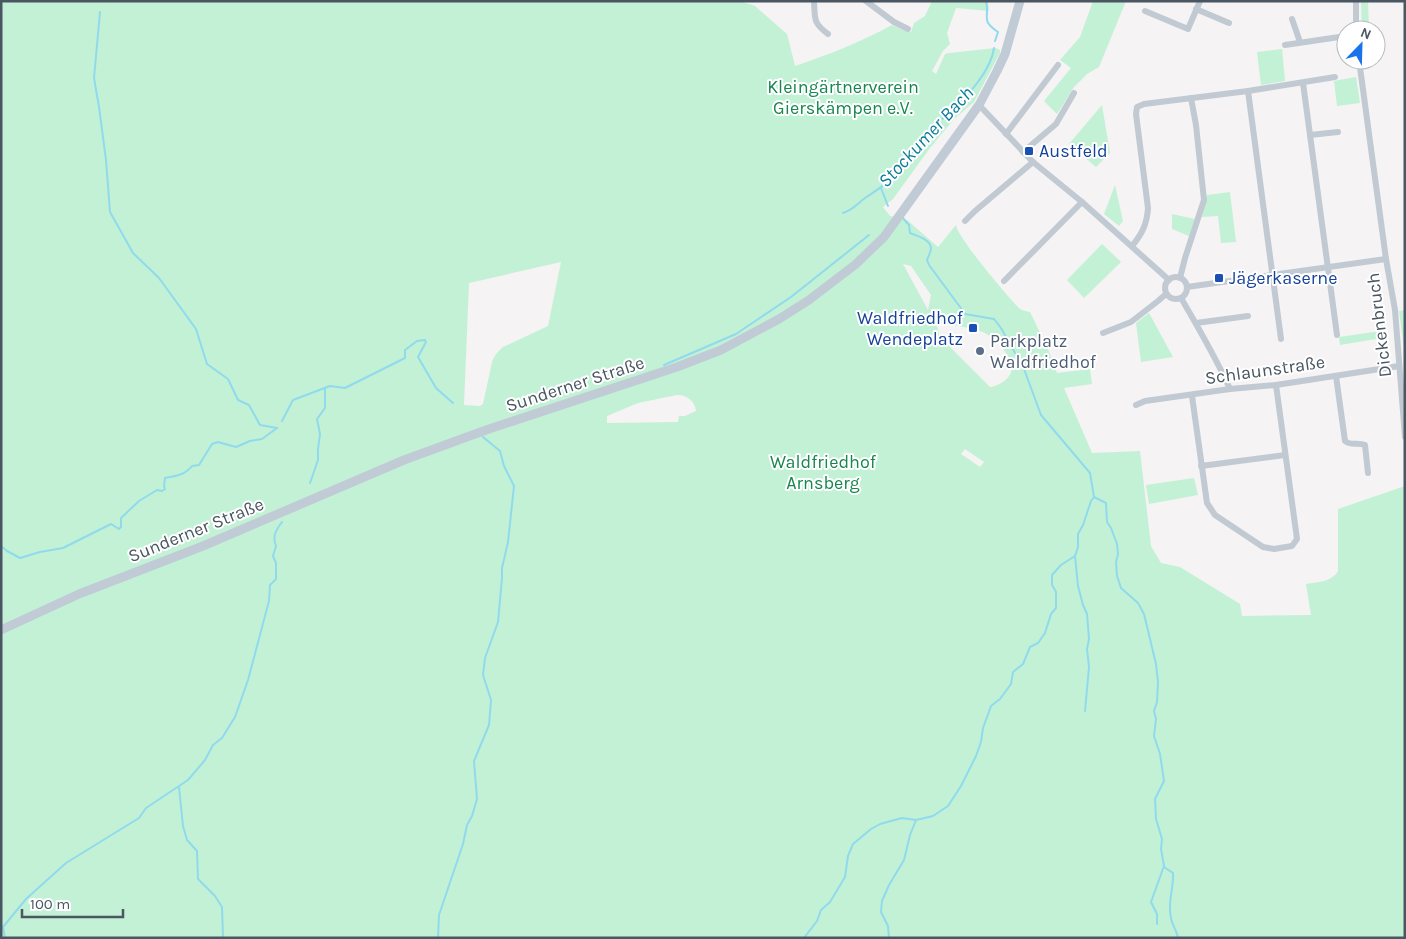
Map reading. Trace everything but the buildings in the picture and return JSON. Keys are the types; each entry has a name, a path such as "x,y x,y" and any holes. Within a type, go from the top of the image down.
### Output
{"main road":[{"name":"Sunderner Straße","path":"1,630 79,594 203,546 404,460 486,430 677,368 721,350 779,319 838,280 876,246 979,105 1005,54 1020,1"}],"street":[{"path":"814,1 817,24 828,34"},
{"path":"866,1 894,22 908,29"},
{"path":"1145,11 1188,29 1200,1"},
{"path":"1356,1 1356,20"},
{"path":"1196,9 1229,24"},
{"path":"1292,19 1300,42"},
{"path":"1285,46 1336,37"},
{"path":"1006,134 1058,65"},
{"name":"Dickenbruch","path":"1361,70 1386,259 1395,310 1405,437"},
{"path":"1132,246 1144,228 1148,208 1136,110 1140,105 1335,77"},
{"path":"1303,83 1337,336"},
{"path":"1248,91 1280,339"},
{"path":"1022,152 1056,124 1074,92"},
{"path":"1180,278 1204,200 1196,125 1191,98"},
{"path":"979,105 1022,152 1082,202 1169,280"},
{"path":"1310,134 1338,132"},
{"path":"965,221 1033,162"},
{"path":"1004,282 1082,202"},
{"path":"1186,286 1273,276 1386,259"},
{"path":"1176,277 1184,281 1186,286 1185,295 1174,299 1166,294 1165,286 1169,280 1176,277"},
{"path":"1102,332 1131,322 1166,294"},
{"path":"1180,298 1196,323 1230,389"},
{"path":"1196,323 1248,316"},
{"name":"Schlaunstraße","path":"1136,405 1145,401 1399,366"},
{"path":"1336,376 1345,441 1349,444 1365,445 1368,473"},
{"path":"1192,396 1205,499 1211,511 1260,546 1274,550 1292,546 1296,543 1297,539 1276,384"},
{"path":"1201,466 1285,455"}],"green space":[{"path":"1,1 740,1 755,6 787,34 795,66 844,48 892,25 911,32 914,23 925,16 932,1 988,1 989,11 956,8 947,33 950,44 943,51 932,71 936,74 945,54 996,48 1000,50 1000,53 974,102 954,119 930,148 893,199 883,207 890,216 907,220 938,247 956,225 973,254 1005,292 1020,309 1030,312 1057,373 1090,369 1092,384 1064,388 1092,453 1140,451 1151,546 1161,563 1180,567 1240,604 1242,616 1311,615 1306,584 1328,579 1338,571 1338,509 1405,486 1404,938 1,938","holes":["561,262 548,326 503,347 498,352 492,362 483,404 480,406 464,405 469,283","903,264 911,266 931,295 928,310","935,319 988,334 1004,349 1011,364 1011,373 1003,382 990,387 940,337","677,395 690,399 696,411 685,416 679,416 678,422 607,423 607,416 638,403","965,449 984,462 980,467 961,454"]},
{"path":"1093,1 1126,1 1099,67 1087,74 1074,87 1057,114 1044,101 1071,68 1060,60 1080,37"},
{"path":"1361,1 1368,1 1369,20 1362,20"},
{"path":"1282,49 1285,81 1261,85 1257,52"},
{"path":"1356,77 1360,103 1337,106 1334,81"},
{"path":"1102,105 1110,153 1096,167 1069,144"},
{"path":"1115,185 1123,221 1119,226 1104,214"},
{"path":"1230,192 1236,242 1221,243 1218,216 1202,217 1207,195"},
{"path":"1172,214 1195,219 1189,236 1172,229"},
{"path":"1102,244 1121,262 1084,298 1067,280"},
{"path":"1405,310 1405,356 1399,311"},
{"path":"1149,313 1173,357 1141,362 1136,323"},
{"path":"1381,331 1382,338 1340,345 1339,337"},
{"path":"1194,478 1198,495 1149,504 1146,485"}],"waterway":[{"name":"Stockumer Bach","path":"986,1 987,21 998,32 995,41"},
{"path":"100,12 94,78 106,160 110,212 133,253 159,278 196,329 207,364 228,379 238,400 249,405 260,425 277,428"},
{"name":"Stockumer Bach","path":"843,213 852,209 894,176 933,126 952,112 977,83 992,57 994,48"},
{"path":"881,188 888,206"},
{"path":"902,217 909,225 910,233 923,238 930,245 931,250 927,260 929,265 963,311"},
{"path":"664,365 736,334 791,297 869,235"},
{"path":"804,938 817,921 821,910 830,902 845,877 848,856 853,844 880,824 902,818 916,820 933,816 948,806 961,786 976,756 991,706 1000,699 1011,684 1013,672 1023,664 1030,647 1038,643 1045,633 1051,614 1056,608 1056,592 1052,585 1052,575 1061,565 1075,556 1078,547 1078,534 1094,497 1090,473 1041,415 1024,369 1001,328 994,319 965,314 964,312"},
{"name":"Stockumer Bach","path":"282,421 293,400 330,386 345,388 405,358 405,350 417,341 425,340 426,342 418,357 436,388 453,403"},
{"path":"310,483 318,460 320,434 317,419 325,408 325,388"},
{"name":"Stockumer Bach","path":"1,546 20,558 63,548 111,524 119,529 121,527 121,518 139,501 157,490 162,491 165,489 165,478 180,475 192,466 199,465 212,444 218,442 236,447 250,441 262,439 277,428"},
{"path":"438,938 439,915 477,799 474,761 489,725 491,700 483,675 485,658 498,622 502,568 508,542 514,486 504,466 500,451 483,437"},
{"path":"1094,497 1106,503 1107,522 1117,544 1117,576 1121,588 1138,603 1144,614 1156,664 1158,682 1157,702 1154,711 1156,719 1154,736 1160,754 1164,781 1155,799 1156,819 1162,839 1161,849 1164,866 1151,902 1157,914 1157,924"},
{"path":"5,938 3,927 26,899 66,863 139,818 146,808 188,780 205,760 213,745 222,738 235,717 248,680 269,601 270,585 276,579 276,563 273,556 276,546 275,536 276,530 282,522"},
{"path":"1075,556 1078,586 1087,614 1089,639 1087,649 1089,667 1085,711"},
{"path":"179,787 183,826 187,840 197,851 198,879 215,896 222,907 223,938"},
{"path":"889,938 888,926 881,912 882,901 904,860 916,820"},
{"path":"1164,867 1173,873 1170,912 1178,938"}],"place":[{"name":"Austfeld","path":"1029,151"},
{"name":"Jägerkaserne","path":"1219,278"},
{"name":"Waldfriedhof Wendeplatz","path":"973,328"},
{"name":"Parkplatz Waldfriedhof","path":"980,351"}],"park label":[{"name":"Kleingärtnerverein Gierskämpen e.V.","path":"843,97"},
{"name":"Waldfriedhof Arnsberg","path":"823,472"}]}
